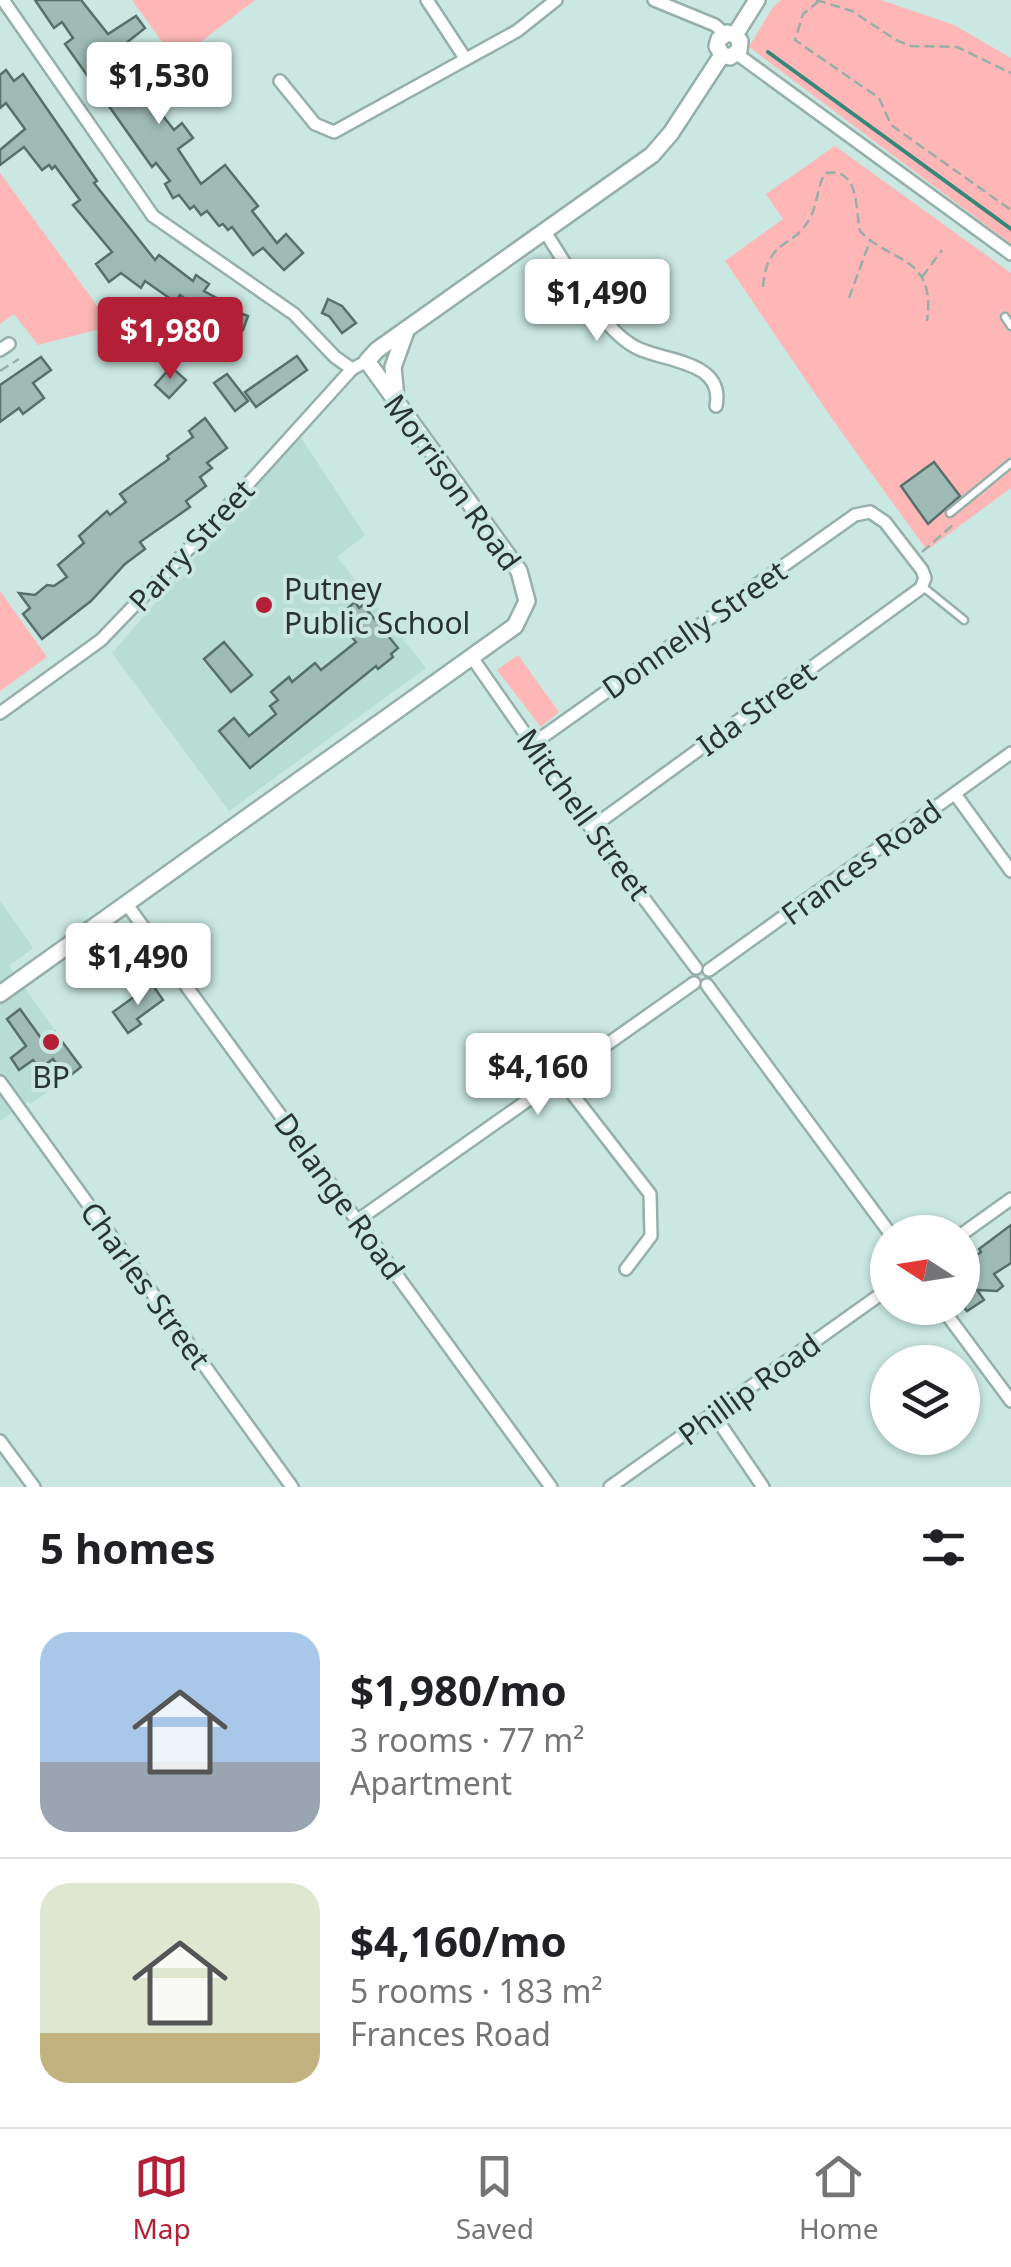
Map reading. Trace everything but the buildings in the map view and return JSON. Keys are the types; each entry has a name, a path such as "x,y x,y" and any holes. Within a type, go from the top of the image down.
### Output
{"street":[{"path":"4,0 154,216 294,314 352,370"},
{"path":"427,0 466,58"},
{"path":"280,81 315,124 334,132 518,31 556,0"},
{"path":"654,0 730,35 741,44 730,54 1011,254"},
{"path":"730,35 757,0"},
{"name":"Morrison Road","path":"0,994 515,626 528,601 524,581 367,361 652,155 730,54"},
{"path":"545,232 613,331 637,348 700,370 712,379 718,394 716,406"},
{"path":"396,399 393,367 407,329"},
{"name":"Parry Street","path":"0,713 101,640 352,370 367,361"},
{"name":"Donnelly Street","path":"534,743 855,515 870,512 885,522 922,570 925,578 921,587"},
{"name":"Ida Street","path":"591,828 921,587"},
{"name":"Mitchell Street","path":"473,659 591,828 703,969"},
{"name":"Frances Road","path":"703,969 1011,753"},
{"path":"955,794 1011,871"},
{"name":"Delange Road","path":"128,906 551,1487"},
{"path":"703,969 692,973 876,1215"},
{"path":"358,1220 701,984"},
{"path":"560,1078 650,1194 650,1236 626,1268"},
{"name":"Charles Street","path":"0,1082 292,1487"},
{"path":"980,1221 1011,1199"},
{"name":"Phillip Road","path":"610,1487 870,1302"},
{"path":"955,1325 1011,1401"},
{"path":"714,1416 763,1487"},
{"path":"0,1441 34,1487"}],"lane":[{"path":"1005,316 1011,326"},
{"path":"950,512 1011,463"},
{"path":"921,587 964,620"}],"path":[{"path":"1011,73 957,47 911,46 852,11 818,0 803,14 795,40 880,98 891,124 1011,210"},
{"path":"763,287 764,268 772,252 798,234 811,217 820,182 826,173 838,171 854,190 860,232 902,256 921,278 930,303 927,321"},
{"path":"849,298 871,240"},
{"path":"921,278 942,250"},
{"path":"0,372 19,358"},
{"path":"926,549 954,524"}],"shaded area":[{"path":"132,0 255,0 176,61"},
{"path":"781,0 881,0 954,25 1011,58 1011,244 749,47"},
{"path":"835,146 1011,273 1011,488 927,550 725,261 783,219 766,194"},
{"path":"0,173 112,326 38,345 14,314 0,324"},
{"name":"Putney Public School","path":"300,436 365,535 337,557 426,668 229,811 112,653"},
{"path":"0,591 47,657 0,691"},
{"path":"518,655 559,712 541,727 497,670"},
{"path":"0,901 33,948 9,966 81,1067 31,1104 28,1101 0,1121"}],"waterway":[{"path":"768,52 1011,229"}],"place":[{"name":"Putney Public School","path":"264,605"},
{"name":"BP","path":"51,1042"}]}
